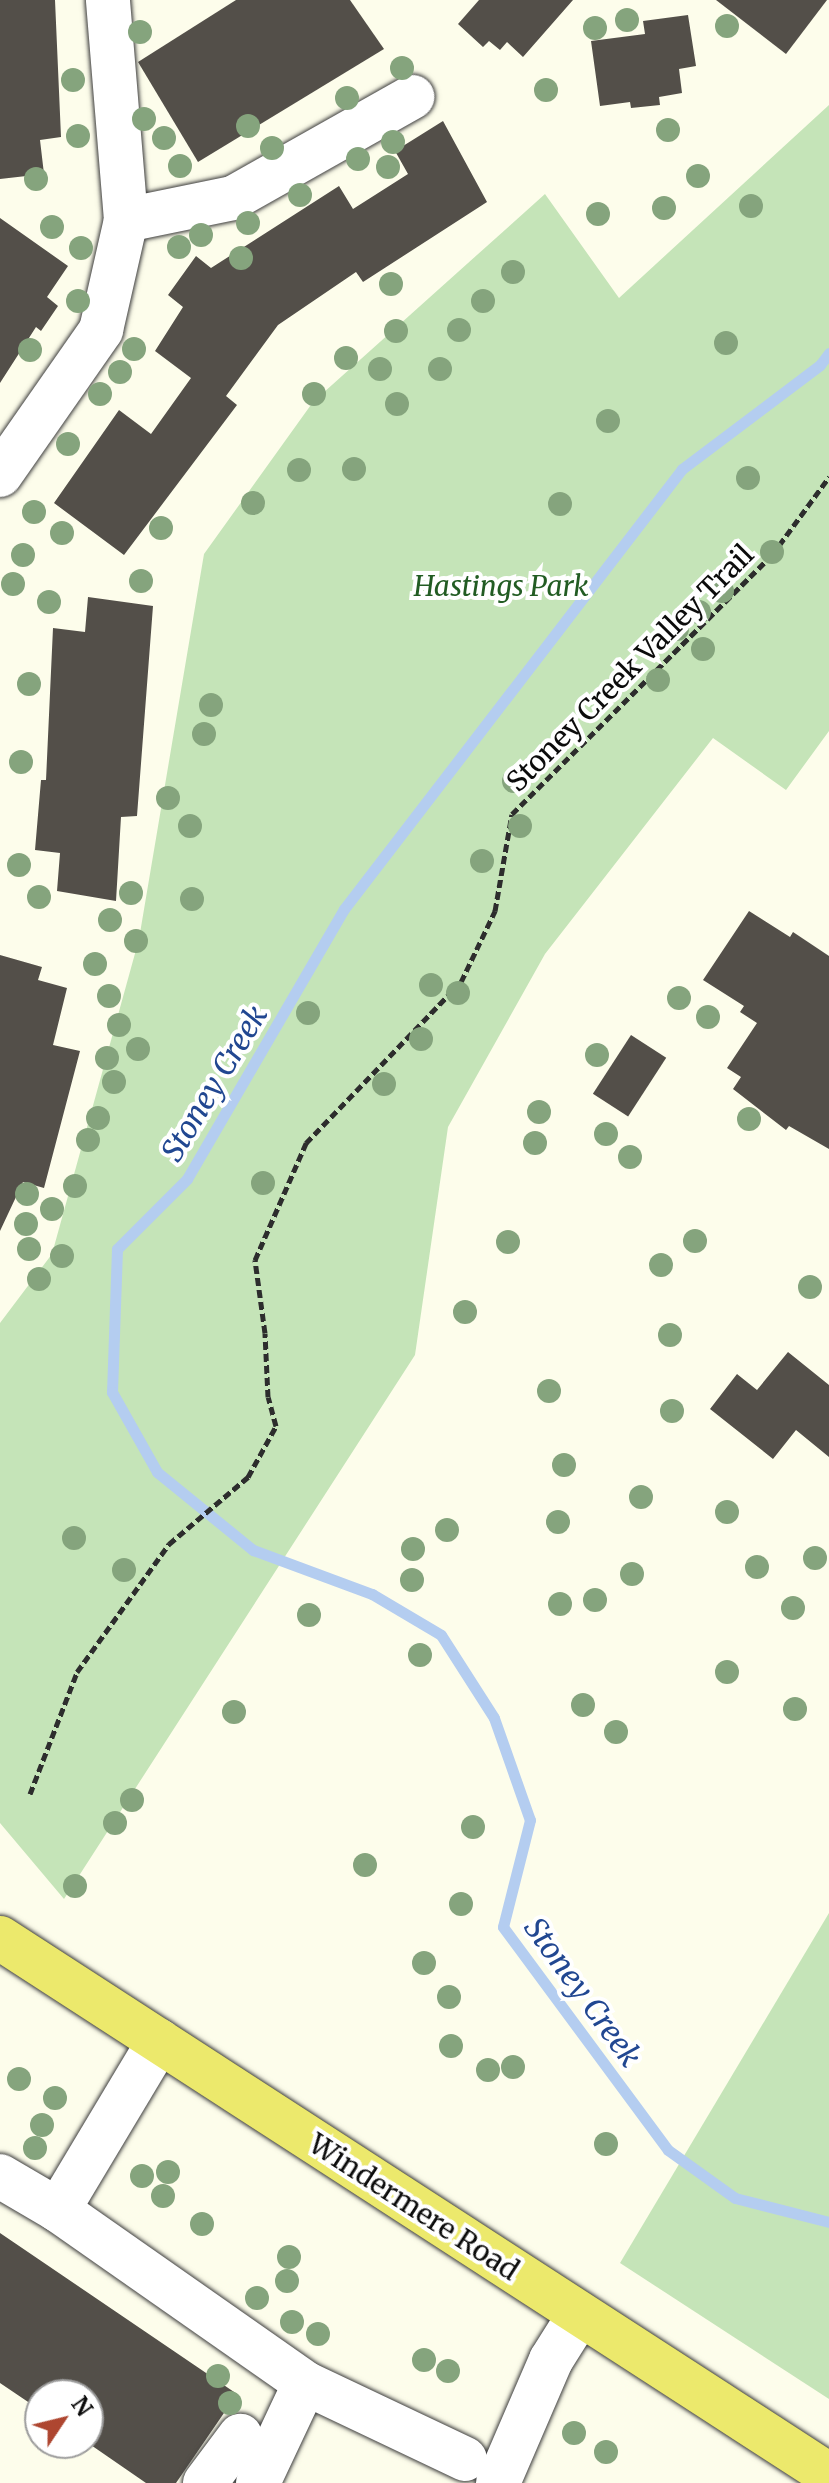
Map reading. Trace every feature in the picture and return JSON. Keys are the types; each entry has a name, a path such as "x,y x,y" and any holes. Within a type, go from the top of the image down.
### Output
{"main road":[{"name":"Windermere Road","path":"0,1938 829,2475"}],"lane":[{"path":"0,475 101,330 126,220 108,0"},
{"path":"126,220 233,198 412,97"},
{"path":"58,2210 159,2041"},
{"path":"0,2176 58,2210 305,2383 481,2471 580,2314"},
{"path":"258,2483 305,2383"},
{"path":"205,2483 240,2436"}],"path":[{"name":"Stoney Creek Valley Trail","path":"30,1794 77,1672 169,1544 248,1477 276,1426 268,1397 265,1333 255,1260 306,1143 461,982 495,911 512,814 772,555 829,477"}],"green space":[{"name":"Hastings Park","path":"829,105 829,731 786,790 713,738 545,954 448,1127 415,1355 64,1899 0,1823 0,1323 52,1254 139,939 204,554 313,402 545,194 619,298"},
{"path":"829,1913 829,2399 620,2263"}],"building":[{"path":"0,0 55,0 61,137 40,140 44,174 0,179"},
{"path":"236,0 350,0 384,49 198,162 138,62"},
{"path":"479,0 573,0 523,57 507,42 500,50 489,41 483,47 458,24"},
{"path":"716,0 827,0 786,54"},
{"path":"688,15 696,66 679,69 682,93 659,97 660,105 631,108 630,102 600,106 591,41 645,34 643,21"},
{"path":"443,121 487,202 363,282 356,272 278,325 226,396 237,405 124,555 54,503 119,410 151,434 191,378 155,351 183,307 168,295 196,256 211,268 339,186 353,209 408,174 395,151"},
{"path":"0,218 68,266 47,297 58,306 41,331 36,327 0,383"},
{"path":"88,597 153,606 137,816 121,817 116,901 57,891 60,853 35,850 41,780 46,780 53,628 85,632"},
{"path":"749,911 790,937 793,932 829,956 829,1149 789,1126 786,1130 733,1089 741,1077 727,1068 757,1023 740,1012 744,1006 703,980"},
{"path":"0,955 42,967 38,980 67,988 53,1045 80,1051 44,1188 23,1182 0,1231"},
{"path":"631,1035 666,1058 628,1117 593,1094"},
{"path":"788,1352 829,1385 829,1457 796,1430 773,1459 710,1409 737,1374 757,1390"},
{"path":"0,2233 237,2394 176,2483 146,2483 104,2454 104,2379 24,2379 24,2399 0,2383"}],"waterway":[{"name":"Stoney Creek","path":"829,353 820,365 682,469 344,909 187,1179 117,1249 112,1392 157,1472 253,1550 372,1594 441,1635 494,1718 530,1820 503,1927 668,2150 735,2198 829,2222"}]}
